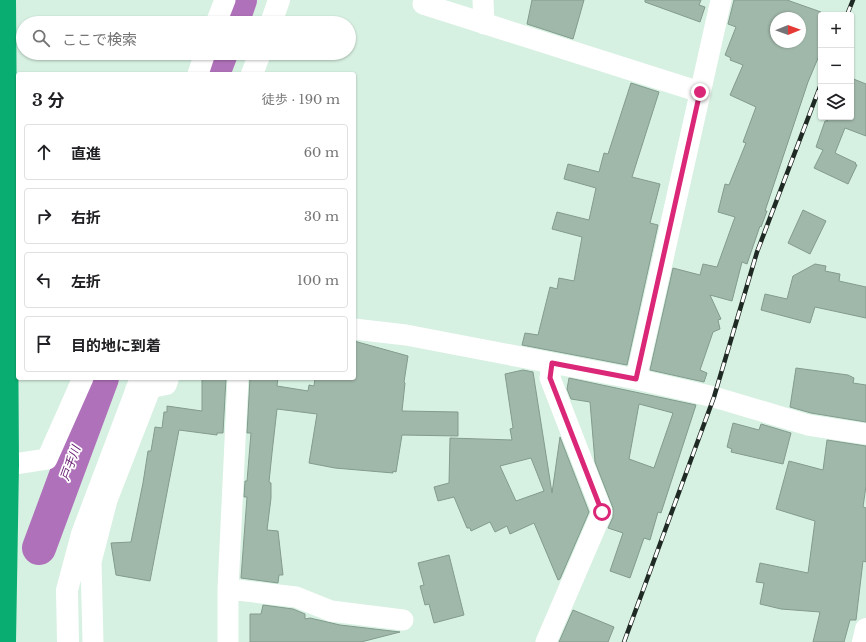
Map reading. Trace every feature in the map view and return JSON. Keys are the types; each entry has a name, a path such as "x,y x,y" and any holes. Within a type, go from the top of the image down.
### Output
{"highway":[{"path":"5,0 8,199 8,465 5,642"}],"street":[{"path":"219,16 225,0"},
{"path":"273,16 279,0"},
{"path":"483,0 484,24"},
{"path":"636,379 721,0"},
{"path":"423,4 700,92"},
{"path":"199,72 203,60"},
{"path":"253,72 257,60"},
{"path":"356,329 406,335 636,379 714,398 808,425 866,434"},
{"path":"546,642 602,512 550,378 552,363"},
{"path":"8,465 47,459 82,380"},
{"path":"228,642 228,589 238,380"},
{"path":"68,642 67,590 82,534 149,383"},
{"path":"93,642 91,562 107,500 149,383"},
{"path":"228,589 296,597 331,611 403,620"},
{"path":"863,642 866,629"}],"building":[{"path":"532,0 584,0 573,39 527,24"},
{"path":"645,0 701,0 699,5 705,7 700,22 645,2"},
{"path":"734,0 787,0 821,12 818,12 818,58 808,82 765,211 767,211 761,227 760,226 747,264 742,262 732,301 710,295 721,319 718,320 720,329 713,332 700,370 707,373 704,382 650,370 673,268 700,275 703,264 717,267 735,217 718,212 725,184 729,185 746,143 743,142 756,107 730,95 743,65 730,60 731,58 725,55 736,27 728,24"},
{"path":"854,79 866,84 866,136 845,128 835,153 856,163 855,164 857,165 848,184 814,168 823,150 816,147 825,121 828,121 826,120 854,120"},
{"path":"631,83 659,92 632,177 660,184 650,223 658,225 627,365 522,345 525,333 538,335 550,287 557,289 559,278 574,281 582,237 552,229 557,212 589,220 596,188 564,179 568,164 599,172 604,153 608,154"},
{"path":"803,210 826,221 810,254 788,243"},
{"path":"815,264 826,266 825,271 840,274 839,281 866,287 866,318 815,307 810,323 761,310 765,294 787,299 793,276"},
{"path":"356,342 408,356 402,411 458,412 458,436 402,435 396,472 393,471 393,473 335,468 309,463 317,414 277,409 269,482 271,483 271,498 267,530 278,531 283,575 279,575 278,583 241,578 247,497 244,497 245,481 247,481 251,433 247,433 250,380 278,380 277,386 308,391 309,385 314,386 315,380 356,380"},
{"path":"796,368 848,375 854,378 853,383 866,385 866,422 811,413 790,407"},
{"path":"523,370 533,372 552,493 560,437 589,512 560,579 558,580 534,523 510,534 507,526 495,532 490,522 471,531 470,528 467,528 454,497 438,501 434,487 449,483 450,438 512,440 510,429 513,428 505,374","holes":["531,458 544,491 516,501 500,466"]},
{"path":"569,378 696,405 661,513 658,512 650,540 644,538 630,578 610,571 623,533 608,528 613,517 613,508 595,462 590,402 571,399 567,389","holes":["639,404 673,413 654,468 629,459"]},
{"path":"202,380 226,380 223,433 217,433 217,435 179,430 150,581 116,575 111,543 131,542 148,451 151,451 155,427 162,428 164,412 167,412 167,406 202,411"},
{"path":"733,423 759,430 761,424 791,433 783,464 731,452 732,449 727,447"},
{"path":"827,440 866,446 866,486 863,507 866,508 866,562 863,561 856,620 850,620 844,642 813,642 820,612 781,609 760,604 764,583 756,582 760,563 808,573 815,521 776,509 789,461 823,470"},
{"path":"449,555 464,615 434,623 429,604 425,605 420,586 424,585 418,563"},
{"path":"263,605 293,609 305,614 305,619 310,618 340,625 400,632 361,642 250,642 250,614 261,614"},
{"path":"573,610 614,627 608,642 559,642"}],"waterway":[{"name":"戸手川","path":"234,16 240,0"},
{"name":"戸手川","path":"214,72 218,60"},
{"name":"戸手川","path":"39,548 101,380"}],"railway":[{"path":"848,12 853,0"},
{"path":"624,642 714,397 757,252 818,92"}],"route":[{"path":"602,512 550,378 552,363 636,379 700,92"}]}
